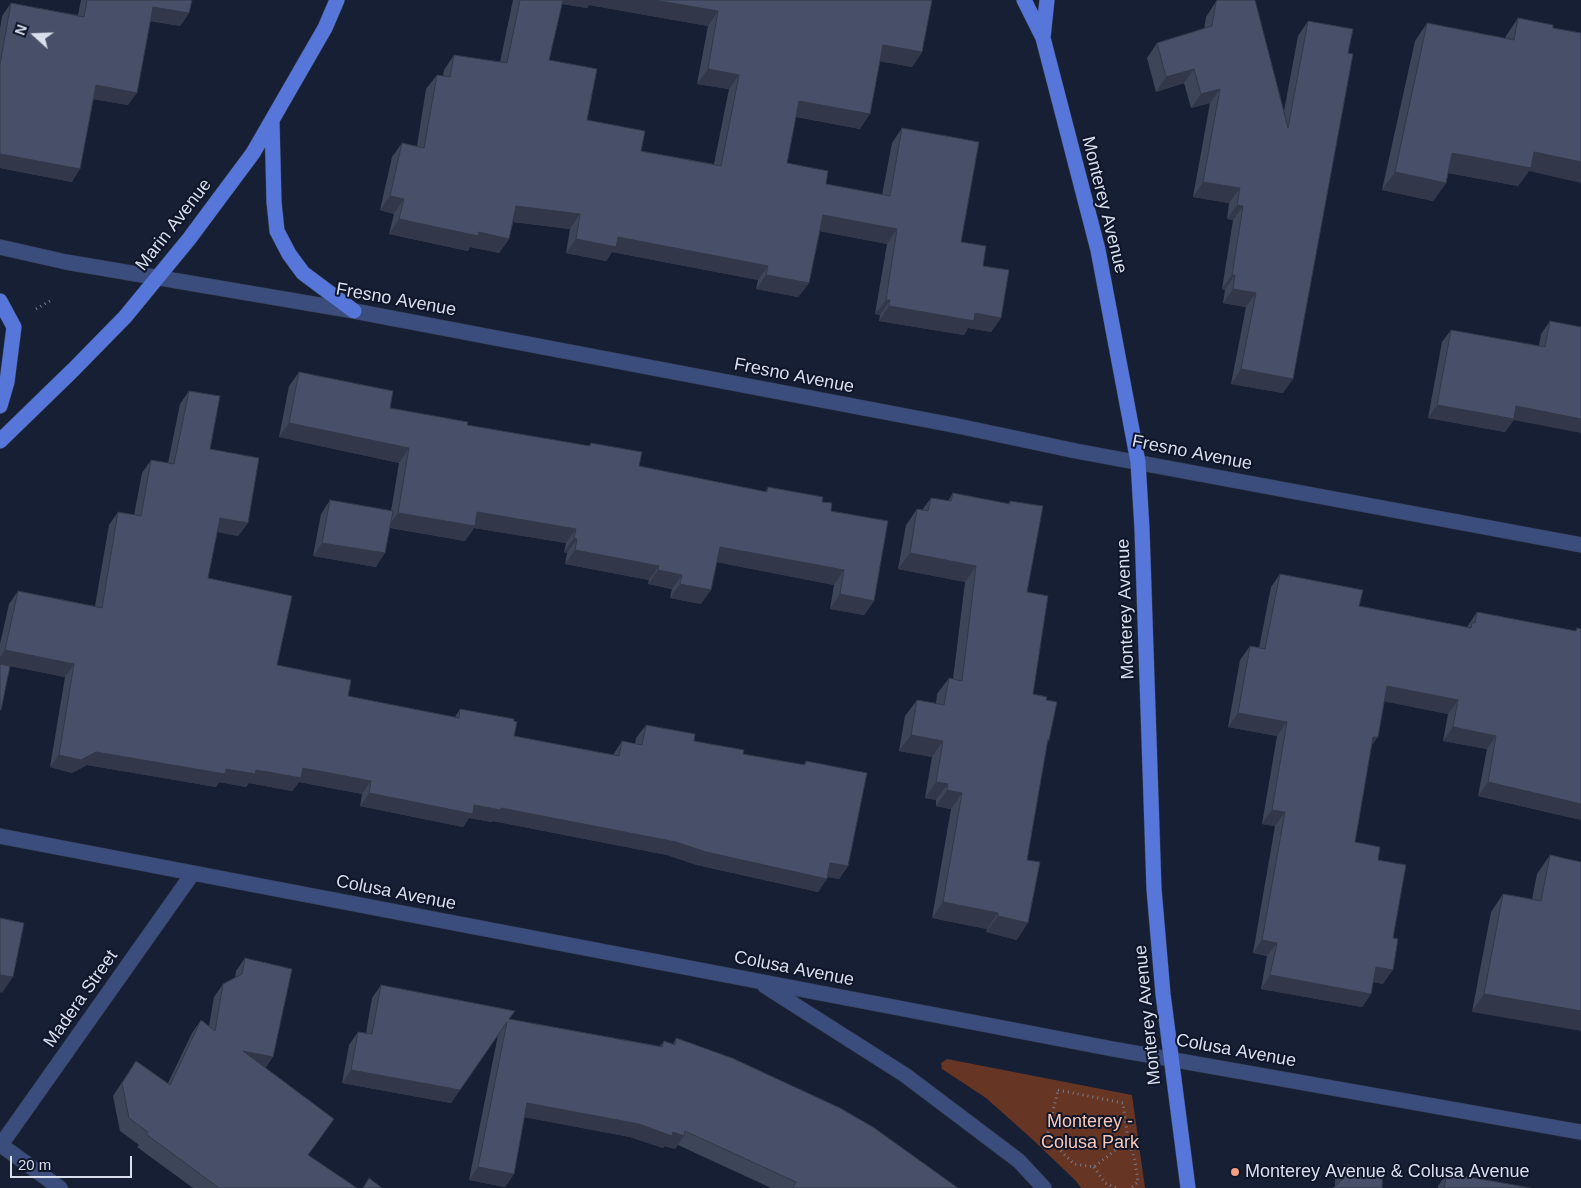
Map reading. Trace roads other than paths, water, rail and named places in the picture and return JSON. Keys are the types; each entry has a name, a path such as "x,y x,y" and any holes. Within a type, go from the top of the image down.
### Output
{"main road":[{"name":"Marin Avenue","path":"0,441 125,317 189,239 247,161 325,28 337,0"},
{"name":"Monterey Avenue","path":"1024,0 1043,38 1098,250 1138,462 1154,889 1171,1059 1188,1188"},
{"name":"Monterey Avenue","path":"1043,38 1048,0"},
{"path":"272,120 274,202 277,231 289,254 303,273 354,311"},
{"path":"0,301 14,327 7,382 0,406"}],"street":[{"name":"Fresno Avenue","path":"0,247 66,262 354,311 1581,545"},
{"name":"Colusa Avenue","path":"0,836 1113,1049 1581,1132"},
{"name":"Madera Street","path":"0,1146 193,873"},
{"path":"758,981 905,1075 1019,1162 1044,1188"},
{"path":"0,1146 60,1188"}],"place":[{"name":"Monterey Avenue & Colusa Avenue","path":"1235,1172"}],"park label":[{"name":"Monterey - Colusa Park","path":"1090,1132"}]}
